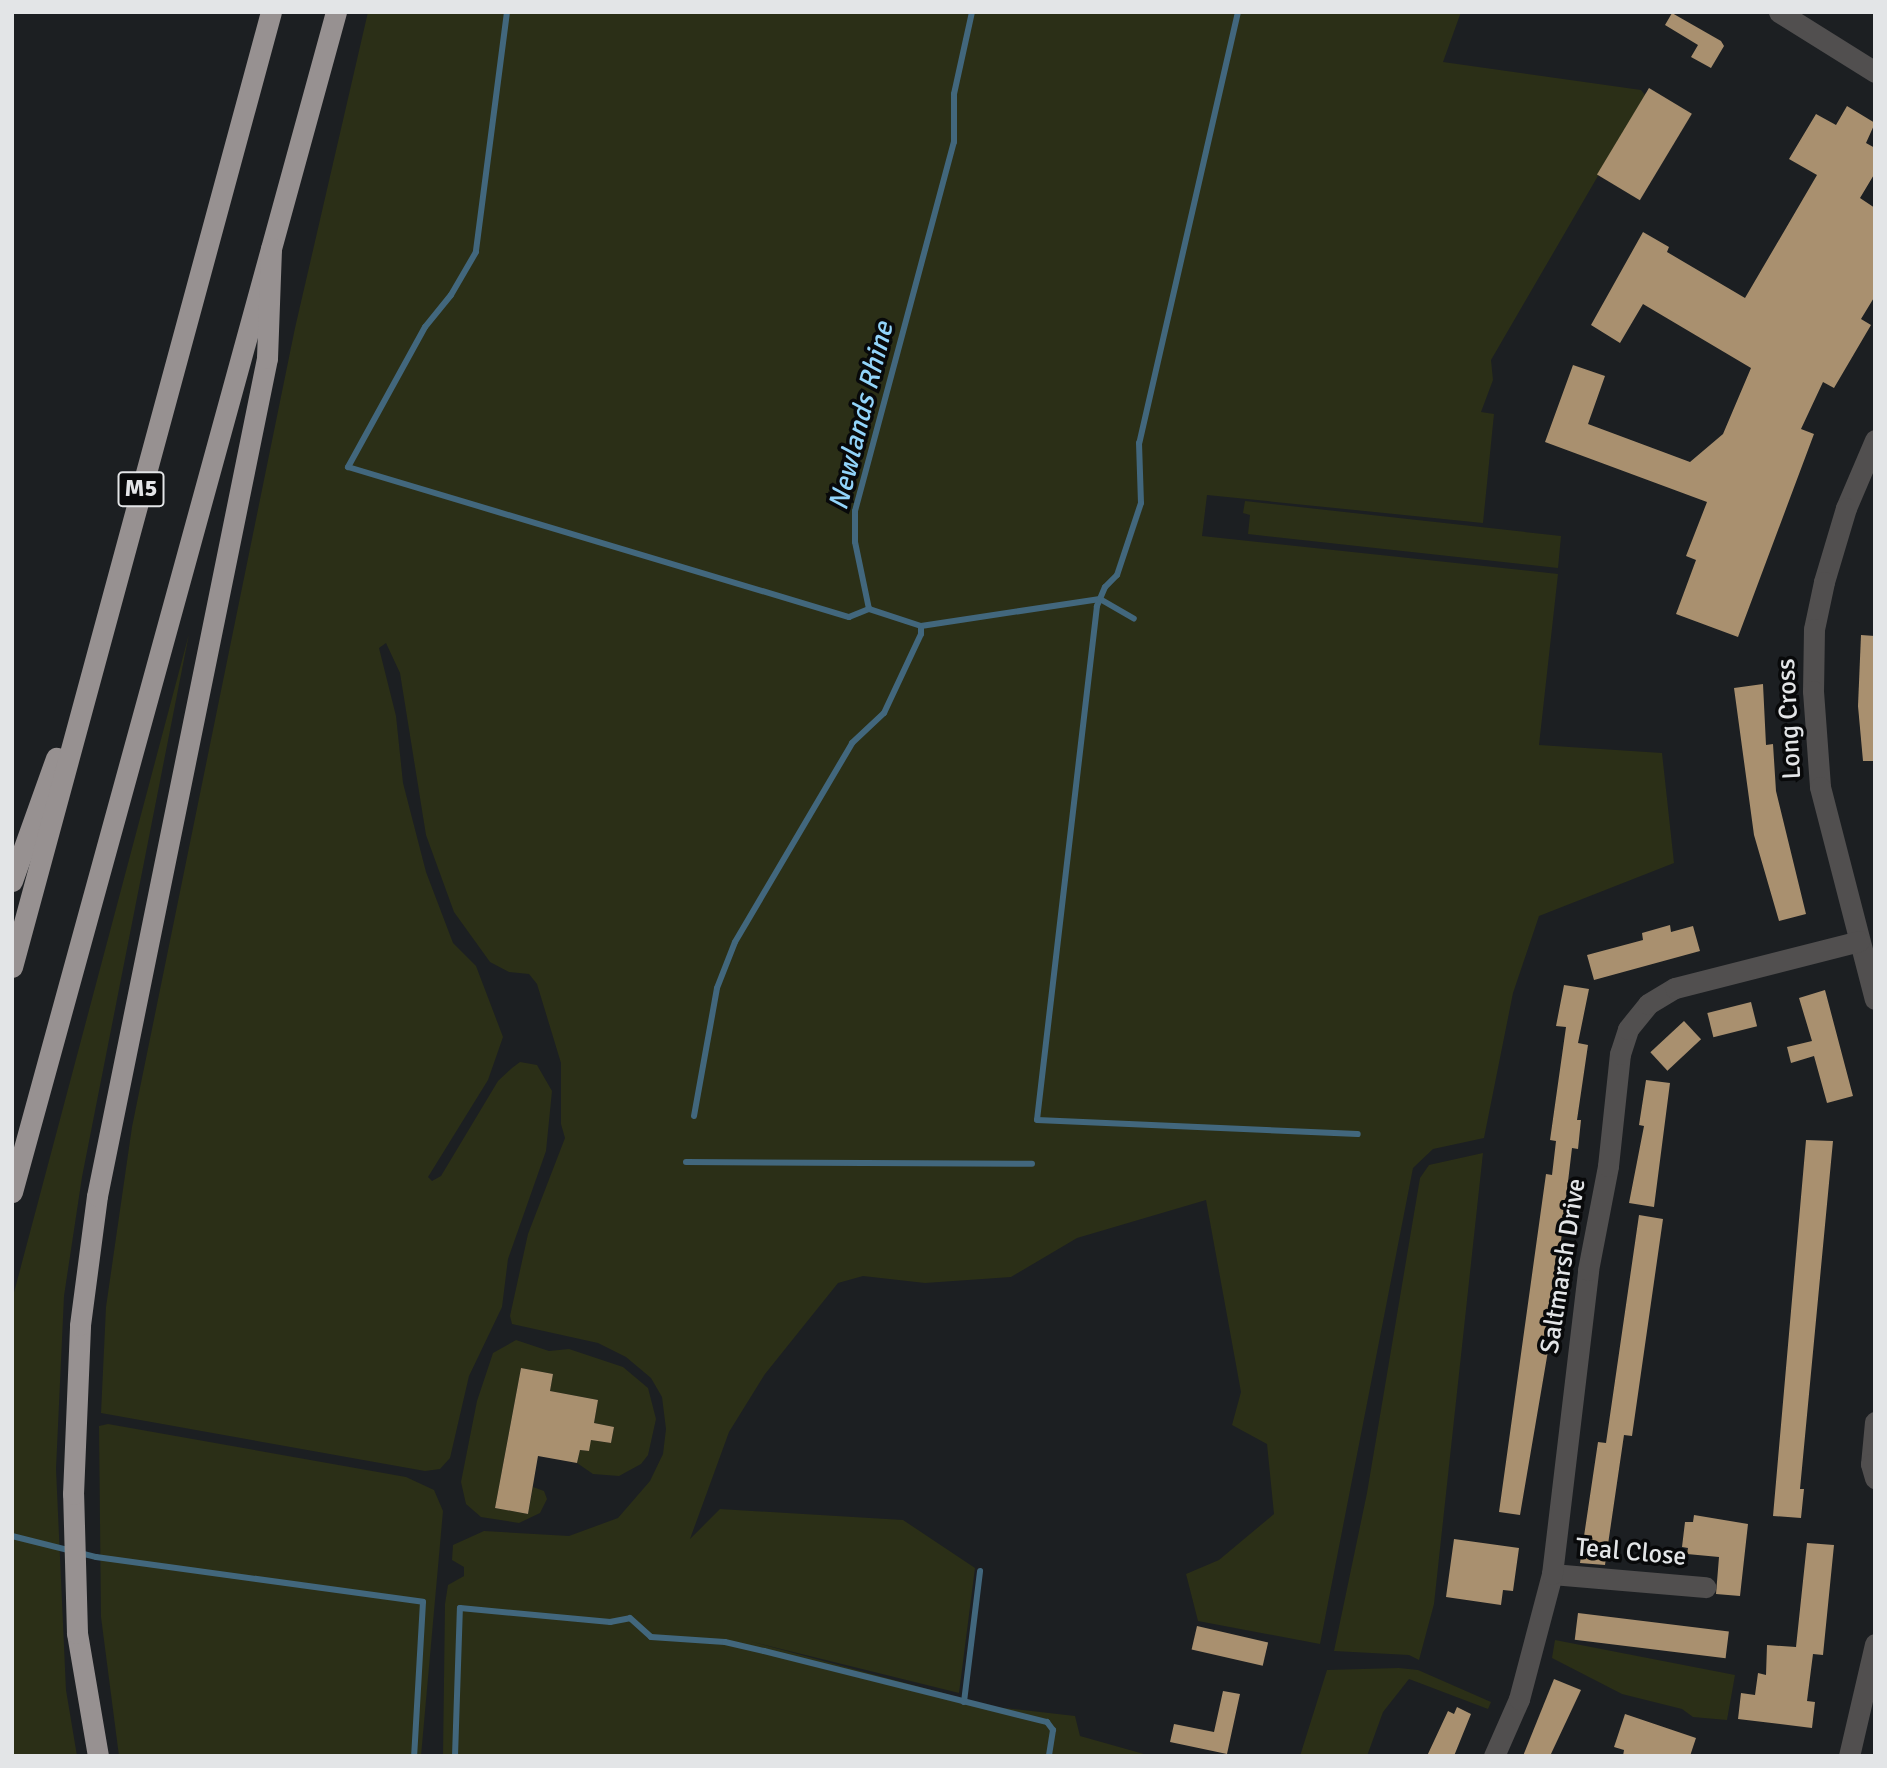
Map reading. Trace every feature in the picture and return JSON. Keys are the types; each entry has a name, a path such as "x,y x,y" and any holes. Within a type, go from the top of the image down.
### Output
{"highway":[{"name":"M5","path":"12,967 271,12"},
{"name":"M5","path":"12,1192 336,12"},
{"path":"98,1756 77,1633 73,1494 80,1325 97,1196 267,358 271,248"},
{"name":"M5","path":"12,881 113,594"}],"street":[{"path":"1779,12 1875,72"},
{"name":"Long Cross","path":"1875,440 1846,508 1814,629 1813,731 1820,787 1875,999"},
{"name":"Saltmarsh Drive","path":"1494,1756 1519,1699 1552,1574 1588,1270 1608,1166 1620,1054 1628,1029 1648,1004 1675,988 1859,941"},
{"path":"1875,1422 1871,1464 1875,1478"},
{"name":"Teal Close","path":"1552,1574 1705,1587"},
{"path":"1849,1756 1875,1644"}],"green space":[{"path":"368,12 1461,12 1443,62 1641,90 1645,95 1491,360 1493,380 1481,412 1494,414 1483,523 1207,495 1202,536 1558,574 1539,745 1662,753 1674,863 1539,916 1513,993 1484,1138 1433,1149 1413,1168 1320,1644 1198,1621 1186,1574 1219,1560 1274,1514 1267,1444 1232,1425 1241,1392 1206,1200 1077,1238 1011,1277 925,1283 863,1276 838,1283 765,1374 729,1432 690,1539 720,1509 903,1520 975,1568 959,1693 749,1641 995,1707 1075,1716 1080,1736 1151,1756 443,1756 445,1604 448,1585 464,1576 464,1567 452,1560 453,1545 484,1531 569,1536 618,1518 650,1481 663,1454 666,1429 662,1397 651,1378 626,1357 598,1343 512,1324 510,1316 528,1234 565,1138 561,1124 561,1063 537,984 529,974 509,972 490,962 454,912 426,835 400,673 386,643 379,648 396,716 403,783 426,872 453,943 476,966 503,1037 488,1080 428,1177 432,1181 441,1176 498,1081 520,1062 537,1065 552,1091 546,1151 508,1259 502,1307 469,1376 450,1458 440,1469 425,1471 101,1413 106,1307 132,1127 295,328"},
{"path":"1245,501 1561,536 1558,568 1248,534 1250,515 1243,513"},
{"path":"189,634 82,1177 64,1296 56,1469 66,1690 77,1756 12,1756 12,1300"},
{"path":"1483,1153 1434,1604 1419,1660 1409,1655 1334,1651 1367,1493 1420,1178 1429,1165"},
{"path":"516,1340 549,1351 569,1349 623,1367 648,1388 656,1419 648,1455 641,1464 619,1476 593,1474 577,1463 580,1450 588,1451 591,1440 611,1443 614,1427 594,1423 598,1400 550,1391 553,1374 521,1368 495,1508 528,1514 533,1487 544,1491 547,1499 540,1513 519,1523 481,1517 466,1504 461,1482 477,1401 493,1353"},
{"path":"108,1424 406,1477 434,1490 443,1511 421,1756 119,1756 101,1617 99,1426"},
{"path":"1555,1640 1735,1675 1727,1720 1693,1717 1682,1709 1622,1694 1552,1658"},
{"path":"1327,1670 1418,1670 1491,1702 1488,1709 1409,1679 1383,1712 1367,1756 1300,1756"}],"building":[{"path":"1672,13 1721,41 1724,46 1711,68 1691,57 1698,45 1665,25"},
{"path":"1649,88 1692,114 1640,200 1597,175"},
{"path":"1847,106 1875,123 1866,143 1875,148 1875,173 1860,198 1875,208 1875,296 1861,319 1871,325 1834,388 1823,382 1801,429 1814,434 1738,637 1676,614 1696,560 1686,556 1707,502 1545,442 1573,365 1605,376 1588,424 1690,462 1723,434 1751,368 1643,304 1620,343 1591,325 1643,232 1669,247 1667,252 1745,298 1817,175 1789,159 1816,114 1836,125"},
{"path":"1861,635 1875,636 1875,761 1863,761 1858,706"},
{"path":"1763,684 1766,745 1773,744 1776,791 1806,914 1779,921 1754,835 1734,688"},
{"path":"1670,925 1671,932 1693,926 1700,951 1594,980 1587,955 1643,940 1642,933"},
{"path":"1564,985 1589,989 1578,1043 1588,1045 1577,1120 1581,1120 1578,1149 1572,1148 1548,1351 1520,1515 1499,1512 1546,1174 1552,1175 1556,1141 1550,1140 1566,1027 1556,1026"},
{"path":"1825,990 1853,1096 1827,1103 1814,1056 1791,1063 1787,1047 1812,1041 1799,998"},
{"path":"1751,1002 1757,1026 1713,1037 1707,1013"},
{"path":"1684,1021 1701,1039 1667,1071 1650,1052"},
{"path":"1646,1080 1670,1083 1654,1207 1629,1203 1644,1126 1639,1125"},
{"path":"1806,1140 1833,1141 1800,1489 1804,1489 1801,1518 1773,1516"},
{"path":"1639,1215 1663,1219 1632,1436 1624,1435 1605,1565 1580,1563 1598,1442 1606,1443"},
{"path":"521,1368 553,1374 550,1391 598,1400 594,1423 614,1427 611,1443 591,1440 589,1451 580,1450 577,1463 538,1456 528,1514 495,1508"},
{"path":"1694,1515 1748,1524 1740,1596 1716,1594 1719,1557 1687,1554 1688,1548 1682,1547 1685,1522 1693,1522"},
{"path":"1454,1539 1519,1548 1513,1591 1503,1590 1501,1605 1446,1597"},
{"path":"1807,1543 1834,1545 1823,1655 1813,1654 1807,1701 1815,1702 1812,1728 1738,1719 1741,1693 1755,1695 1758,1673 1766,1675 1767,1645 1796,1647"},
{"path":"1578,1613 1729,1632 1726,1658 1575,1640"},
{"path":"1197,1626 1268,1642 1263,1666 1192,1649"},
{"path":"1554,1679 1581,1690 1550,1756 1523,1756"},
{"path":"1223,1691 1240,1694 1227,1754 1170,1742 1174,1724 1214,1732"},
{"path":"1457,1707 1471,1714 1454,1756 1427,1756 1448,1711 1454,1714"},
{"path":"1625,1714 1696,1738 1690,1756 1623,1756 1624,1750 1614,1747"}],"waterway":[{"path":"507,12 476,252 451,295 425,327 348,467 849,617 869,609"},
{"name":"Newlands Rhine","path":"694,1116 717,988 735,942 852,743 884,713 921,634 921,626 869,609 855,542 855,511 954,142 954,94 972,12"},
{"path":"1238,12 1139,443 1141,503 1117,575 1105,587 1097,606 1037,1120 1358,1134"},
{"path":"921,626 1100,599 1134,619"},
{"path":"686,1162 1032,1164"},
{"path":"12,1536 96,1557 423,1602 414,1756"},
{"path":"964,1702 980,1571"},
{"path":"455,1756 460,1608 610,1622 630,1618 651,1637 725,1642 1047,1722 1053,1730 1049,1756"}]}
